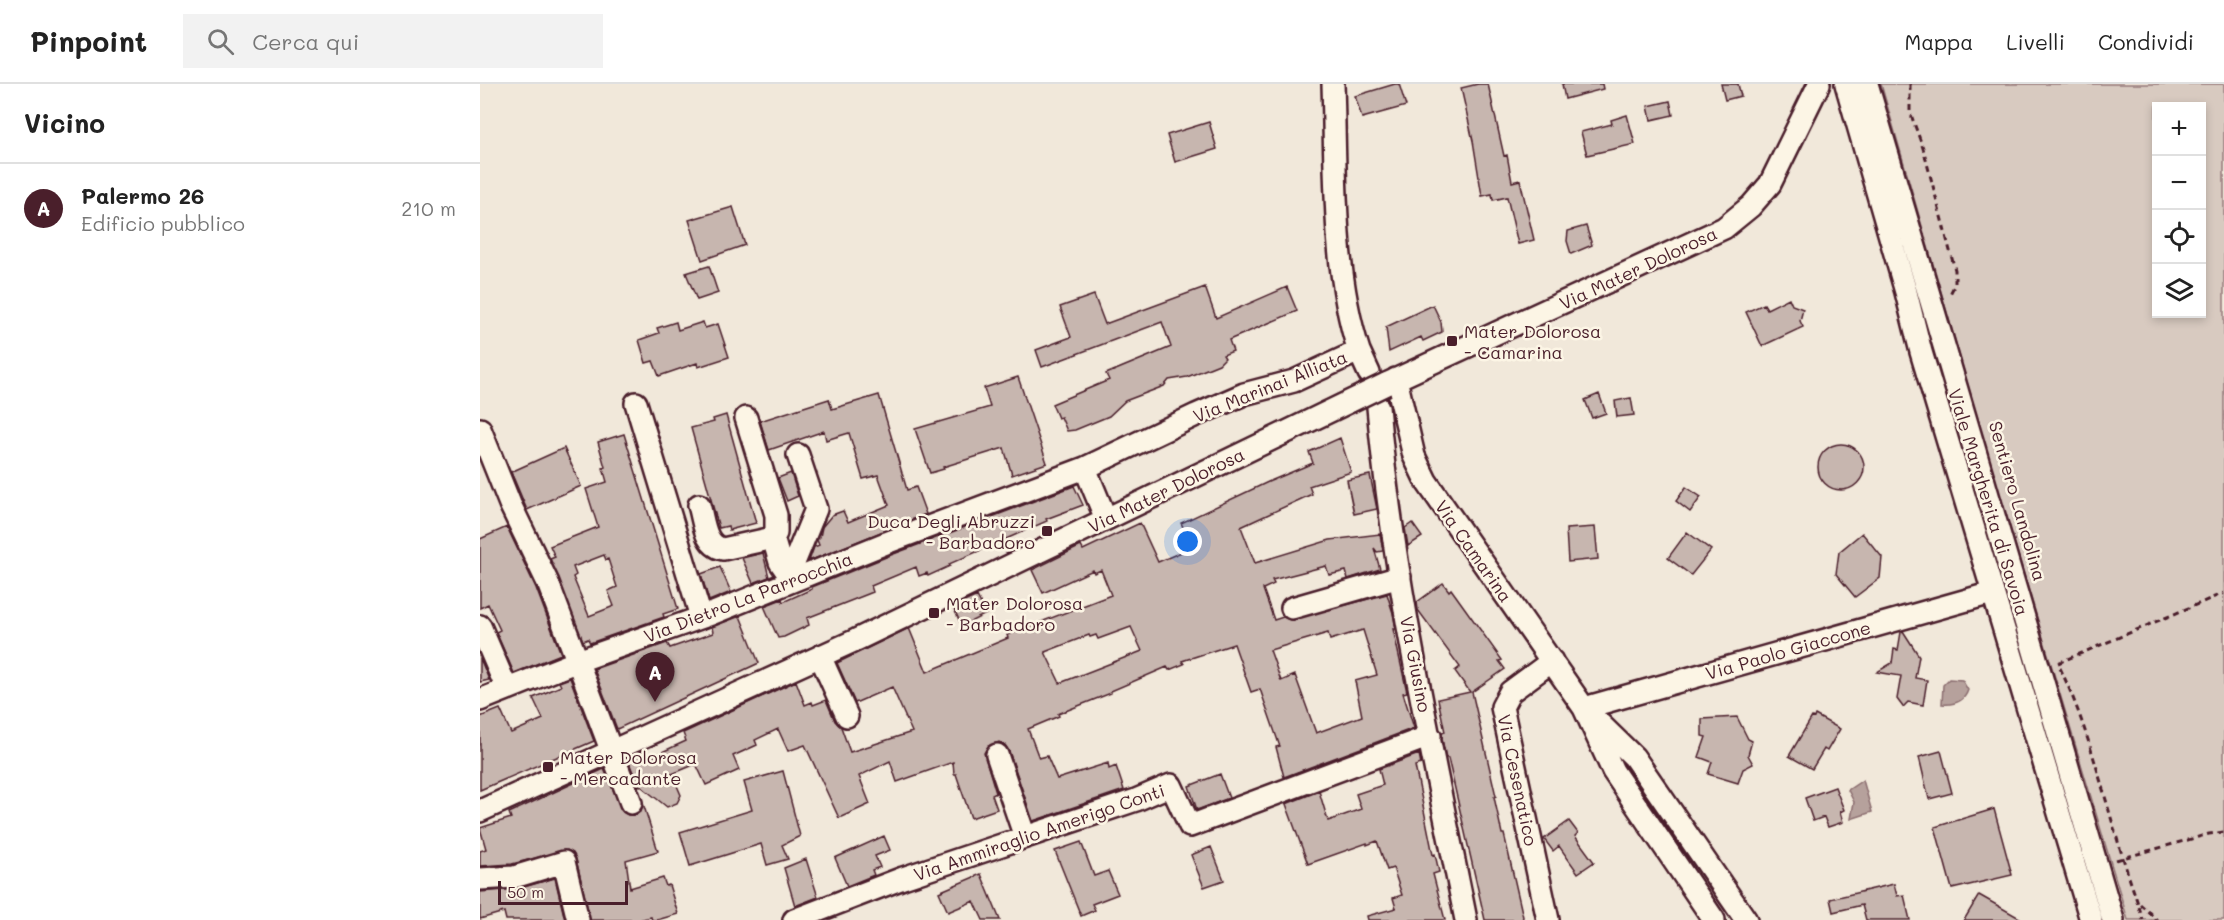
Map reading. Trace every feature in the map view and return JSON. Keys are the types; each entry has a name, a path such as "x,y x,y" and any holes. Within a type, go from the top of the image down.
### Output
{"street":[{"name":"Via Marinai Alliata","path":"1085,468 1245,394 1294,381 1359,351 1353,333 1342,266 1333,84"},
{"name":"Via Mater Dolorosa","path":"480,811 820,656 1152,497 1383,379 1724,228 1751,206 1770,184 1819,84"},
{"name":"Viale Margherita di Savoia","path":"1846,84 1906,292 1924,364 2091,920"},
{"name":"Viale Margherita di Savoia","path":"1867,84 2113,920"},
{"path":"1359,351 1383,379"},
{"name":"Via Camarina","path":"1383,379 1426,482 1584,708 1613,771 1714,920"},
{"path":"636,402 701,617"},
{"name":"Via Giusino","path":"1378,407 1383,466 1400,577 1466,920"},
{"path":"746,418 776,515 776,533 773,538 780,562 789,579"},
{"path":"480,429 510,504 548,584 631,803"},
{"path":"789,579 816,509 798,455"},
{"path":"1085,468 1106,519"},
{"name":"Via Dietro La Parrocchia","path":"480,700 701,617 789,579 1085,468"},
{"path":"699,504 708,539 716,548 723,549 773,538"},
{"path":"1292,608 1400,577"},
{"name":"Via Paolo Giaccone","path":"1584,708 1992,593"},
{"path":"480,626 507,689"},
{"path":"820,656 847,716"},
{"name":"Via Cesenatico","path":"1548,920 1502,707 1510,692 1552,661"},
{"name":"Via Camarina","path":"1584,708 1634,757 1746,920"},
{"name":"Via Ammiraglio Amerigo Conti","path":"794,920 903,878 1172,785 1190,826 1430,736"},
{"path":"997,755 1025,837"},
{"path":"480,879 514,877 564,862 578,920"}],"path":[{"path":"1910,84 1910,112 1923,147 1956,270 1955,284 1948,298"},
{"path":"2058,663 2224,592"},
{"path":"2054,654 2087,734 2143,920"},
{"path":"2096,864 2224,832"},
{"path":"2138,903 2157,920"}],"shaded area":[{"path":"1881,84 2224,84 2224,920 2128,920 1989,458"},
{"path":"1949,679 1962,680 1968,690 1958,702 1942,704 1943,685"},
{"path":"1863,780 1872,812 1851,819 1854,802 1848,790"}],"building":[{"path":"1399,84 1406,106 1362,118 1355,96"},
{"path":"1488,84 1504,156 1507,155 1512,182 1520,180 1534,240 1518,244 1507,197 1493,200 1492,194 1482,196 1461,88"},
{"path":"1562,84 1602,84 1603,89 1565,99"},
{"path":"1721,84 1738,84 1741,96 1725,100"},
{"path":"1670,101 1673,115 1651,120 1648,106"},
{"path":"1627,115 1635,144 1587,155 1581,132 1612,124 1611,120"},
{"path":"1209,122 1217,149 1175,162 1167,135"},
{"path":"733,207 745,245 702,260 689,220"},
{"path":"1586,226 1592,245 1571,254 1567,241 1568,231"},
{"path":"709,266 718,293 697,300 686,273"},
{"path":"1205,287 1216,318 1287,287 1297,311 1229,340 1233,351 1223,355 1225,358 1219,364 1187,377 1169,380 1164,386 1125,401 1109,416 1067,431 1052,404 1109,380 1106,374 1171,347 1162,322 1042,367 1036,350 1071,337 1060,307 1094,295 1105,324"},
{"path":"1789,298 1792,305 1803,309 1800,321 1803,327 1762,346 1746,312 1764,304 1767,309"},
{"path":"1433,305 1441,322 1442,332 1423,341 1421,337 1389,352 1386,327"},
{"path":"676,322 678,330 703,322 705,328 718,324 729,357 698,367 697,363 659,376 653,361 646,363 639,340 659,333 657,328"},
{"path":"1018,377 1047,463 1012,475 1004,448 930,473 915,429 990,407 984,388"},
{"path":"1599,394 1606,413 1592,418 1585,400"},
{"path":"879,395 907,490 916,487 926,514 809,561 814,547 819,545 817,540 822,527 832,515 843,511 848,522 889,505 878,475 863,479 849,433 826,440 824,431 769,450 760,421 829,399 832,409"},
{"path":"1631,398 1634,415 1617,417 1615,401"},
{"path":"726,415 756,523 729,530 728,526 719,528 691,428 714,422 713,419"},
{"path":"624,434 678,609 663,614 664,617 590,643 588,639 583,641 550,559 555,557 550,546 598,527 586,489 607,482 598,442","holes":["604,555 606,560 608,559 617,587 608,591 614,606 589,616 573,577 576,575 573,567"]},
{"path":"1340,438 1351,472 1309,486 1312,494 1241,527 1255,563 1330,540 1380,534 1383,551 1377,552 1374,548 1380,569 1348,579 1346,571 1329,575 1326,566 1272,580 1274,584 1263,589 1274,620 1283,617 1290,620 1387,594 1393,613 1396,629 1393,629 1407,692 1403,693 1414,728 1284,777 1276,747 1280,746 1260,689 1251,692 1234,644 1182,661 1184,664 1169,670 1167,667 1028,729 1039,758 1047,756 1057,779 1108,763 1109,769 1116,766 1124,790 1033,821 1009,751 999,742 988,746 984,753 996,793 992,795 997,809 971,818 956,774 954,774 953,762 897,782 890,761 859,776 870,804 839,818 805,745 788,751 778,729 755,740 757,745 733,756 739,770 706,785 696,764 672,774 681,795 677,803 667,807 638,783 628,760 642,753 645,760 686,741 683,733 796,681 805,705 812,702 813,705 826,700 835,721 841,727 850,752 912,732 892,687 855,703 837,663 909,628 927,672 1008,638 1007,635 1111,595 1101,570 1094,573 1093,570 1043,593 1032,570 1081,546 1083,550 1140,523 1158,562 1193,547 1181,523 1313,463 1309,452","holes":["1131,627 1142,651 1060,683 1045,652 1089,635 1090,637 1096,635 1098,639","1363,630 1377,675 1355,681 1362,716 1316,733 1295,675 1281,681 1270,650 1328,633 1330,640"]},
{"path":"1841,444 1857,451 1864,467 1857,483 1841,490 1825,483 1818,467 1825,451"},
{"path":"564,448 581,486 527,510 511,472"},
{"path":"791,473 798,496 787,501 778,478"},
{"path":"1370,475 1377,509 1354,514 1347,480"},
{"path":"1074,486 1083,505 1046,519 1047,521 949,564 950,566 928,576 927,573 919,576 916,567 871,586 873,592 807,618 809,625 778,638 764,606 782,599 783,602 812,587 891,555"},
{"path":"1686,487 1701,497 1690,512 1676,501"},
{"path":"1412,523 1422,537 1408,546 1405,528"},
{"path":"507,527 536,588 561,654 514,673 496,632 500,630 488,604 480,608 480,539"},
{"path":"1595,527 1598,559 1568,562 1566,529"},
{"path":"1687,532 1711,550 1691,575 1668,558"},
{"path":"1862,533 1882,557 1880,578 1855,597 1836,574 1839,552"},
{"path":"763,553 769,577 753,583 742,558"},
{"path":"720,567 731,592 709,601 701,574"},
{"path":"1443,583 1449,591 1451,589 1502,660 1499,661 1505,669 1472,692 1522,920 1485,920 1448,758 1446,758 1442,739 1442,733 1445,732 1438,699 1470,692 1455,671 1460,667 1418,610 1417,602"},
{"path":"977,596 986,614 962,626 953,607"},
{"path":"740,616 759,663 617,729 594,669 667,643 670,648 713,633 712,627"},
{"path":"1903,631 1919,656 1915,678 1927,680 1923,705 1908,702 1903,707 1897,699 1901,676 1877,672 1892,663 1894,649 1898,650"},
{"path":"480,658 489,680 480,682"},
{"path":"570,678 594,741 480,790 480,717 500,709 511,733 543,719 533,698 561,686 559,682"},
{"path":"1815,715 1840,729 1827,751 1824,749 1812,769 1789,756"},
{"path":"1737,717 1748,739 1752,741 1748,755 1753,764 1743,769 1738,783 1708,774 1712,762 1699,757 1706,737 1702,736 1702,719"},
{"path":"1941,751 1952,793 1929,799 1919,757"},
{"path":"1419,754 1421,764 1415,766 1433,855 1435,854 1439,872 1433,874 1445,920 1368,920 1367,916 1396,908 1393,898 1402,895 1393,868 1387,870 1377,841 1308,864 1286,804 1319,791 1328,821 1361,809 1356,794 1383,785 1379,769"},
{"path":"604,769 623,812 636,815 641,811 643,803 658,851 626,860 630,888 663,878 666,886 669,885 678,914 657,920 652,920 651,917 639,920 590,920 576,859 573,853 567,850 512,864 480,866 480,851 486,849 480,828 511,818 509,813"},
{"path":"783,771 800,836 782,845 788,859 767,865 761,844 690,866 680,832 752,810 744,782"},
{"path":"1220,774 1229,798 1197,810 1189,786"},
{"path":"1835,787 1844,810 1840,812 1843,822 1828,827 1824,817 1813,821 1805,798"},
{"path":"1994,809 2012,875 1952,889 1935,827"},
{"path":"1569,821 1578,833 1575,836 1594,862 1578,873 1559,846 1553,851 1544,839"},
{"path":"884,836 890,850 875,856 880,867 872,870 874,875 847,886 835,858"},
{"path":"1081,842 1094,876 1108,871 1118,894 1092,904 1095,910 1081,916 1055,851"},
{"path":"1211,847 1224,880 1204,887 1191,855"},
{"path":"806,859 818,897 795,906 784,868"},
{"path":"981,874 1000,920 983,920 974,901 948,912 939,892"},
{"path":"555,878 565,920 506,920 504,912 480,919 480,892 517,889"},
{"path":"1894,884 1897,896 1904,895 1910,920 1866,920 1862,905 1833,912 1830,899"},
{"path":"1979,895 2023,920 1964,920"}],"place":[{"name":"Mater Dolorosa - Camarina","path":"1452,341"},
{"name":"Duca Degli Abruzzi - Barbadoro","path":"1047,531"},
{"name":"Mater Dolorosa - Barbadoro","path":"934,613"},
{"name":"Palermo 26","path":"655,702"},
{"name":"Mater Dolorosa - Mercadante","path":"548,767"}]}
